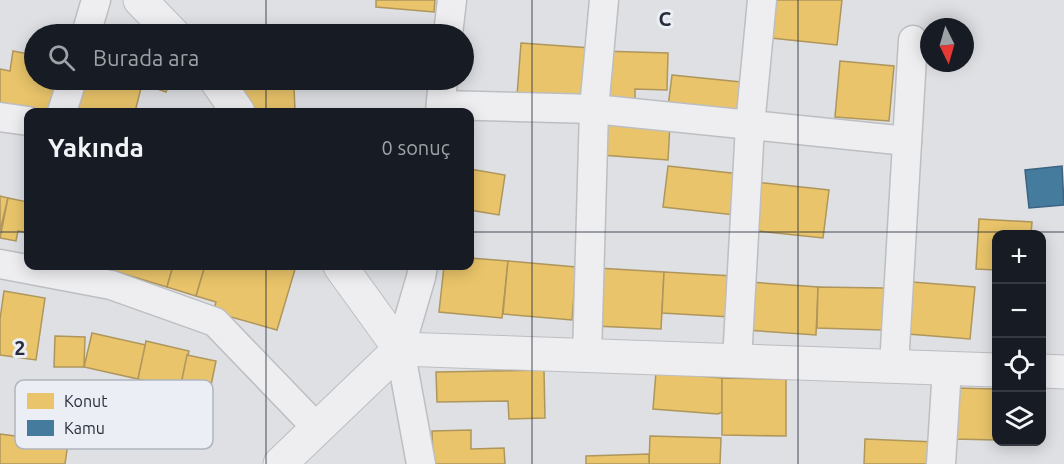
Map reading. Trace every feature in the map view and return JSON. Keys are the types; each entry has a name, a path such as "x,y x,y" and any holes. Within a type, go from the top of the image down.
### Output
{"street":[{"path":"89,24 96,0"},
{"path":"140,0 163,24"},
{"path":"449,24 452,0"},
{"path":"587,356 594,110 604,0"},
{"path":"737,361 750,126 762,0"},
{"path":"894,366 913,40"},
{"path":"63,108 69,90"},
{"path":"223,90 235,108"},
{"path":"441,99 594,110 907,141"},
{"path":"0,117 24,120"},
{"path":"0,264 24,269"},
{"path":"32,270 111,285 215,322 317,428"},
{"path":"343,270 400,350 421,464"},
{"path":"280,464 400,350 423,270"},
{"path":"400,350 992,370"},
{"path":"941,464 947,368"},
{"path":"1046,371 1064,372"}],"building: Konut":[{"path":"376,0 435,0 434,12 376,7"},
{"path":"775,0 842,0 837,45 771,38"},
{"path":"521,43 591,48 587,101 517,96"},
{"path":"13,51 24,53 24,90 56,90 52,108 24,108 24,112 0,107 0,69 10,71"},
{"path":"601,51 668,53 667,90 635,89 635,102 599,102"},
{"path":"840,61 894,66 889,121 835,117"},
{"path":"672,75 741,82 738,114 668,107"},
{"path":"82,90 140,90 136,108 77,108"},
{"path":"237,90 294,90 295,108 249,108"},
{"path":"604,118 670,124 668,160 601,155"},
{"path":"668,166 740,174 735,215 663,207"},
{"path":"474,170 505,175 499,215 474,211"},
{"path":"755,182 829,190 823,238 749,230"},
{"path":"0,196 8,198 0,231"},
{"path":"8,198 24,201 24,232 18,231 16,241 0,238"},
{"path":"979,219 1032,222 1031,230 992,230 992,270 976,269"},
{"path":"474,258 508,261 502,318 439,312 444,270 474,270"},
{"path":"508,261 576,267 572,320 503,314"},
{"path":"597,268 664,272 661,329 594,326"},
{"path":"114,270 172,270 167,287"},
{"path":"172,270 204,270 196,296 167,287"},
{"path":"204,270 295,270 277,330 213,312 216,302 196,296"},
{"path":"664,272 733,276 731,317 662,313"},
{"path":"749,282 818,287 816,335 746,330"},
{"path":"912,282 975,287 970,339 908,334"},
{"path":"818,287 884,288 884,330 817,328"},
{"path":"4,291 45,298 36,360 0,355 0,319"},
{"path":"92,333 146,345 138,379 84,367"},
{"path":"55,336 85,337 84,367 54,367"},
{"path":"146,341 189,351 182,380 138,379"},
{"path":"187,355 216,361 212,380 182,380"},
{"path":"544,370 545,418 509,419 508,401 437,402 436,372"},
{"path":"656,372 722,378 722,412 718,414 653,409"},
{"path":"722,378 786,379 786,436 722,435"},
{"path":"956,388 992,389 992,440 954,439"},
{"path":"471,430 471,449 504,448 505,464 433,464 432,431"},
{"path":"0,434 15,436 15,449 67,449 65,464 0,464"},
{"path":"650,436 721,438 720,464 649,464"},
{"path":"865,439 935,442 934,464 864,464"},
{"path":"649,454 649,464 586,464 586,456"}],"building: Kamu":[{"path":"1062,166 1064,205 1029,208 1025,170"}]}
